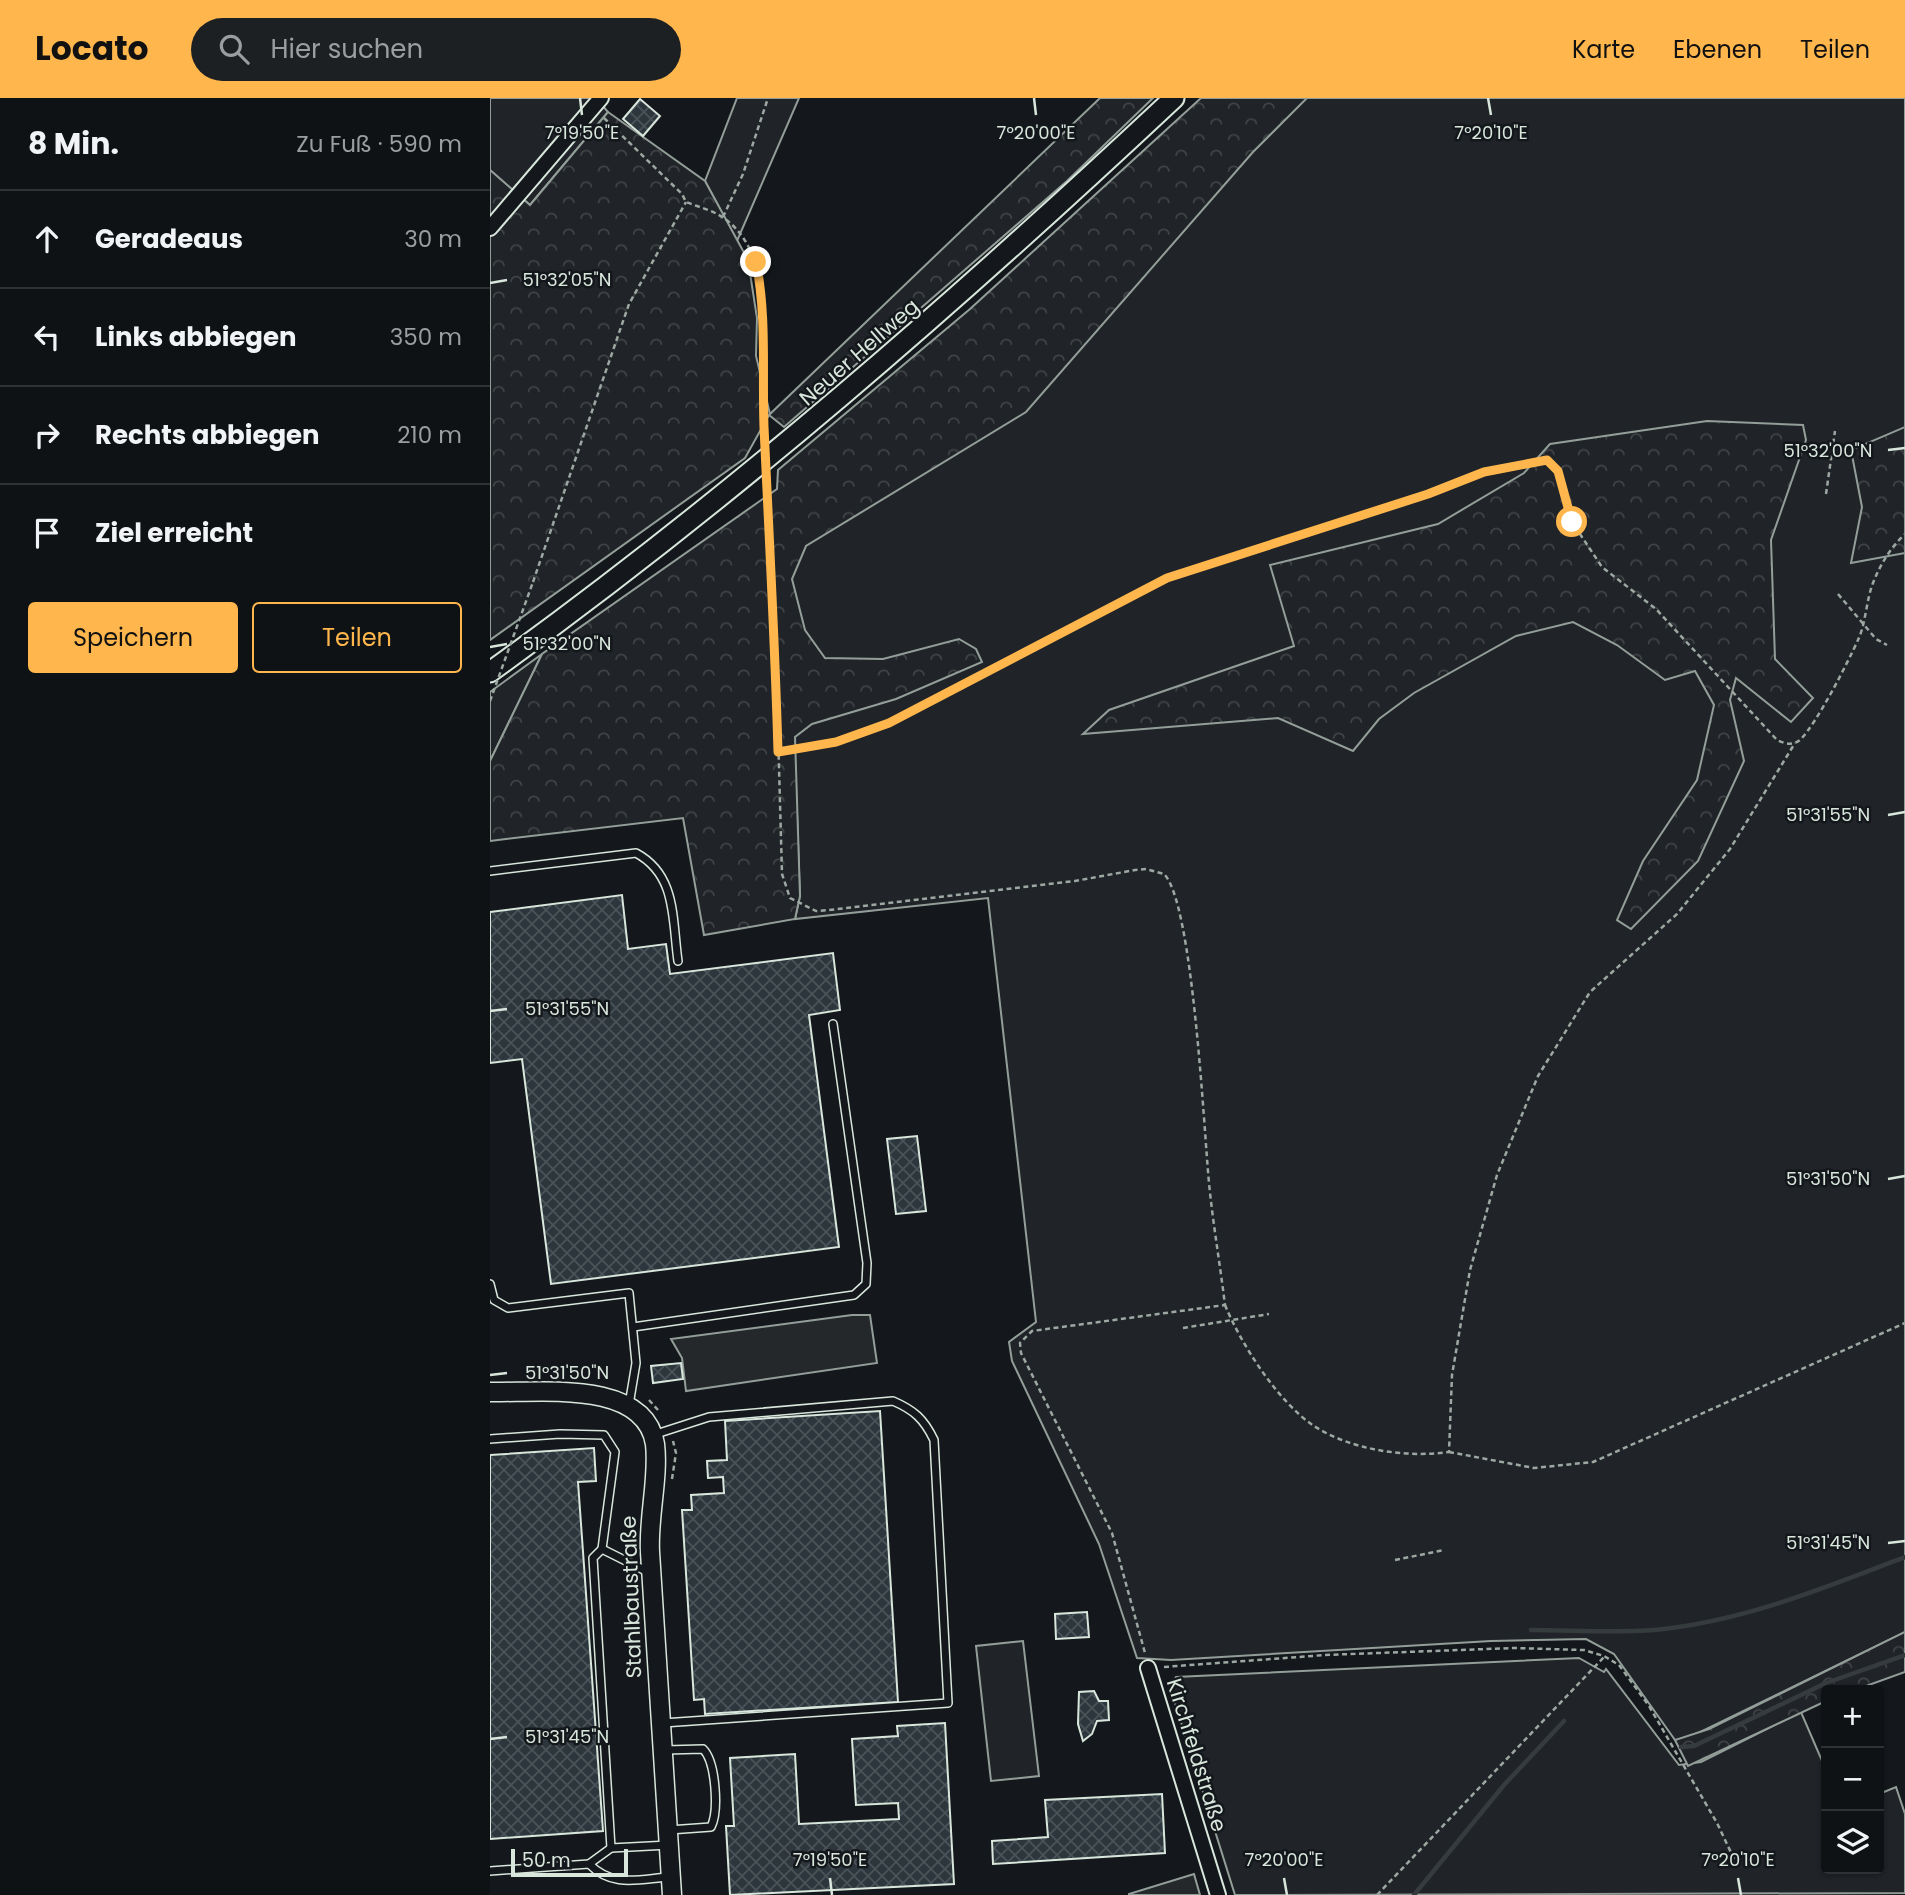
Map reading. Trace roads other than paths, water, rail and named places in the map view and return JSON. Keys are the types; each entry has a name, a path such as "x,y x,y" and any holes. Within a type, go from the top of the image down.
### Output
{"main road":[{"name":"Neuer Hellweg","path":"490,672 673,536 790,441 1014,248 1174,98"}],"street":[{"path":"490,228 597,103"},
{"path":"490,1392 595,1395 629,1405"},
{"name":"Stahlbaustraße","path":"629,1405 644,1419 652,1436 656,1471 649,1526 672,1895"},
{"name":"Kirchfeldstraße","path":"1148,1668 1218,1895"}],"lane":[{"path":"490,871 636,853 650,860 663,874 669,895 678,961"},
{"path":"633,1327 854,1295 866,1284 867,1262 833,1024"},
{"path":"490,1284 495,1300 508,1308 629,1293 636,1363 629,1405"},
{"path":"652,1436 709,1418 749,1412 893,1401 912,1409 926,1423 934,1440 948,1703 660,1723"},
{"path":"490,1439 559,1434 604,1435 615,1452 601,1549 593,1558 611,1848"},
{"path":"601,1549 651,1574"},
{"path":"490,1871 589,1864 611,1848 711,1827 717,1816 710,1757 703,1749 662,1751"},
{"path":"589,1864 603,1878 619,1880 671,1876"}],"waterway":[{"path":"1531,1630 1639,1631 1719,1620 1782,1602 1905,1557"},
{"path":"1681,1747 1694,1746 1826,1683 1905,1655"},
{"path":"1414,1895 1504,1785 1564,1721"}]}
